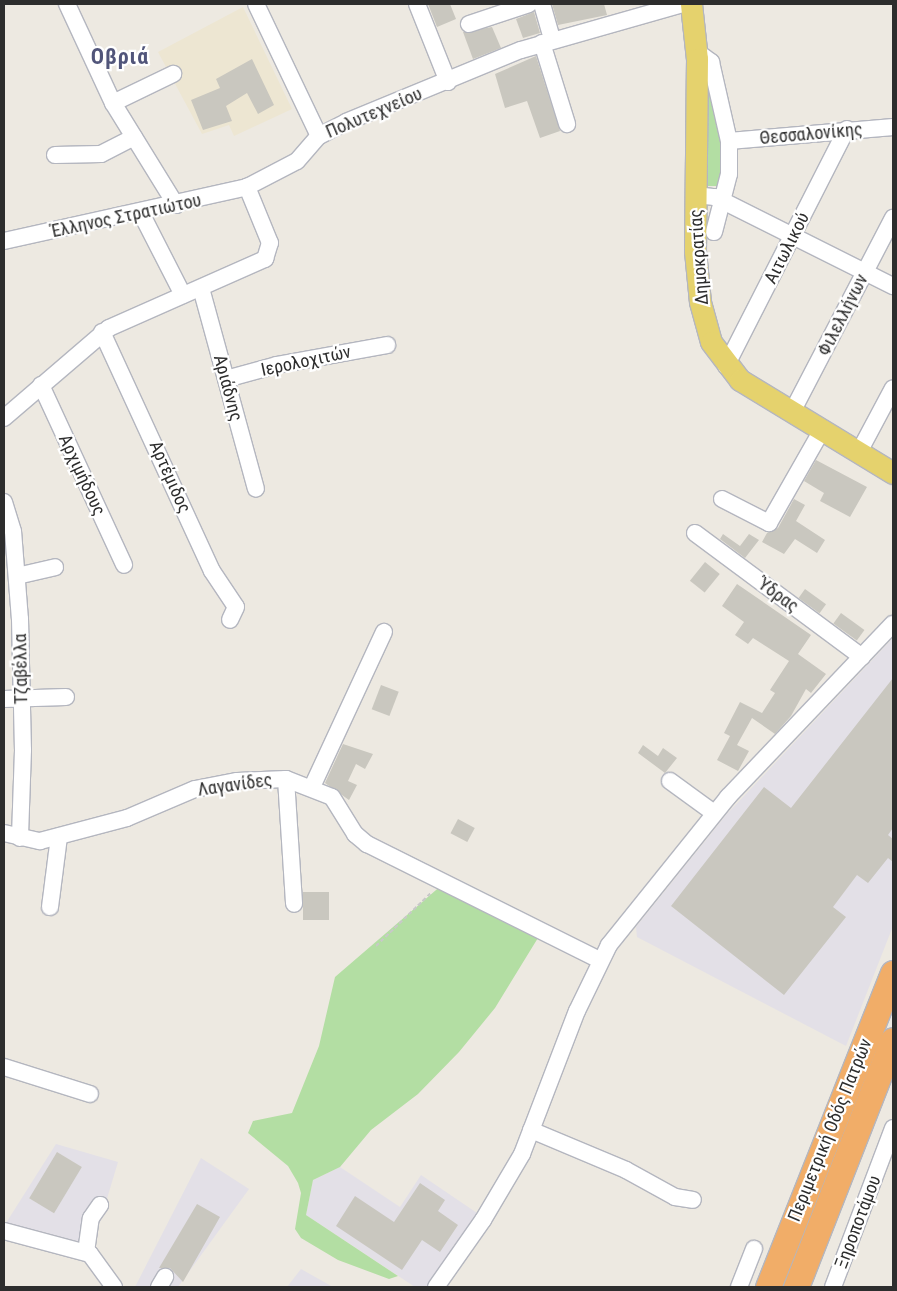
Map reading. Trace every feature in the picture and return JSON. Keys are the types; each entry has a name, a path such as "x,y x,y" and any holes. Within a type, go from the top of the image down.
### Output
{"highway":[{"name":"Περιμετρική Οδός Πατρών","path":"768,1287 893,973"},
{"name":"Περιμετρική Οδός Πατρών","path":"796,1287 893,1040"}],"main road":[{"name":"Δημοκρατίας","path":"690,4 696,51 694,195 700,302 711,342 726,366 740,380 893,473"}],"street":[{"path":"67,4 113,103 176,205"},
{"path":"256,4 319,136"},
{"path":"417,4 448,82"},
{"path":"469,24 528,4"},
{"path":"542,4 547,41 567,124"},
{"name":"Πολυτεχνείου","path":"247,187 296,161 319,136 547,41 683,4"},
{"path":"696,51 711,62 729,142 729,174 714,232"},
{"path":"113,103 173,74"},
{"name":"Θεσσαλονίκης","path":"729,142 893,127"},
{"name":"Αιτωλικού","path":"726,366 847,130"},
{"path":"55,155 101,154 134,137"},
{"path":"4,418 102,332 183,295 254,267 269,254 269,240 247,187"},
{"name":"Έλληνος Στρατιώτου","path":"4,240 141,213 247,187"},
{"path":"694,195 723,201 893,286"},
{"path":"141,213 183,295"},
{"name":"Φιλελλήνων","path":"792,412 893,218"},
{"path":"4,233 4,240"},
{"name":"Αριάδνης","path":"201,288 256,489"},
{"name":"Αρτέμιδος","path":"102,332 212,571 236,607 230,620"},
{"name":"Ιερολοχιτών","path":"226,380 277,365 387,346"},
{"name":"Αρχιμήδους","path":"41,385 124,565"},
{"path":"859,452 893,388"},
{"path":"722,499 769,523 822,430"},
{"name":"Τζαβέλλα","path":"4,502 12,525 13,580 22,698 20,838"},
{"name":"Ύδρας","path":"695,533 862,657"},
{"path":"13,580 55,567"},
{"path":"436,1287 500,1193 531,1130 600,960 714,813 893,624"},
{"path":"312,787 384,632"},
{"path":"4,699 66,696"},
{"path":"286,779 294,904"},
{"name":"Λαγανίδες","path":"4,833 37,841 59,837 126,818 195,789 237,781 286,779 312,787 336,800 358,838 600,960"},
{"path":"670,781 714,813"},
{"path":"50,908 59,837"},
{"path":"4,1066 90,1094"},
{"name":"Ξηροποτάμου","path":"833,1287 893,1128"},
{"path":"531,1130 626,1170 675,1197 693,1200"},
{"path":"86,1252 91,1218 100,1205"},
{"path":"4,1231 86,1252 114,1287"},
{"path":"738,1287 754,1249"}],"path":[{"path":"376,946 443,881"}],"shaded area":[{"path":"243,7 292,109 234,136 229,125 202,134 158,52"},
{"path":"893,638 893,926 846,1046 637,937 636,927 727,814"},
{"path":"56,1144 118,1162 93,1245 6,1223"},
{"path":"201,1158 249,1189 178,1287 135,1287"},
{"path":"340,1167 400,1207 421,1175 480,1215 453,1246 457,1253 430,1287 415,1287 306,1215 313,1180"},
{"path":"301,1269 333,1287 287,1287"}],"green space":[{"path":"706,86 710,86 721,130 720,186 708,186"},
{"path":"443,884 541,933 495,1008 459,1052 418,1094 371,1130 340,1167 313,1180 306,1215 398,1276 389,1279 338,1260 301,1238 295,1229 301,1193 298,1183 288,1166 248,1133 253,1121 292,1113 319,1046 335,977"}],"building":[{"path":"428,4 450,4 456,19 437,27"},
{"path":"552,4 604,4 607,15 558,25"},
{"path":"534,12 540,33 523,38 516,19"},
{"path":"492,27 501,48 473,59 463,32"},
{"path":"536,56 560,131 540,138 527,101 505,108 495,74"},
{"path":"252,59 274,105 258,114 247,93 226,106 232,121 203,130 191,100 220,88 216,79"},
{"path":"816,460 867,487 850,517 820,501 824,493 804,481"},
{"path":"794,499 805,505 796,521 825,540 817,553 795,539 784,554 762,542 767,533 778,528"},
{"path":"723,534 740,546 749,534 759,540 745,558 720,539"},
{"path":"705,562 720,574 705,593 690,581"},
{"path":"737,584 811,635 798,654 826,674 811,693 806,689 791,716 775,734 752,718 737,745 749,751 738,771 717,760 730,736 724,733 740,702 762,713 775,693 770,690 789,661 753,638 748,644 735,635 744,622 722,606"},
{"path":"805,589 826,604 820,613 799,598"},
{"path":"841,613 864,630 857,641 833,624"},
{"path":"893,678 893,828 888,835 893,839 893,862 888,858 868,883 857,875 833,907 846,917 784,995 671,906 764,787 791,808"},
{"path":"381,685 399,692 389,716 372,709"},
{"path":"343,744 373,754 365,769 356,764 348,781 357,785 349,800 325,783"},
{"path":"643,745 658,756 663,748 677,758 665,773 638,753"},
{"path":"458,819 475,828 467,842 450,833"},
{"path":"303,892 329,892 329,920 303,920"},
{"path":"57,1152 82,1167 54,1213 29,1198"},
{"path":"420,1183 445,1200 438,1211 458,1225 440,1252 422,1240 402,1270 336,1226 355,1196 394,1222"},
{"path":"197,1204 220,1217 183,1282 170,1268 159,1268"}],"district":[{"name":"Οβριά","path":"120,57"}]}
